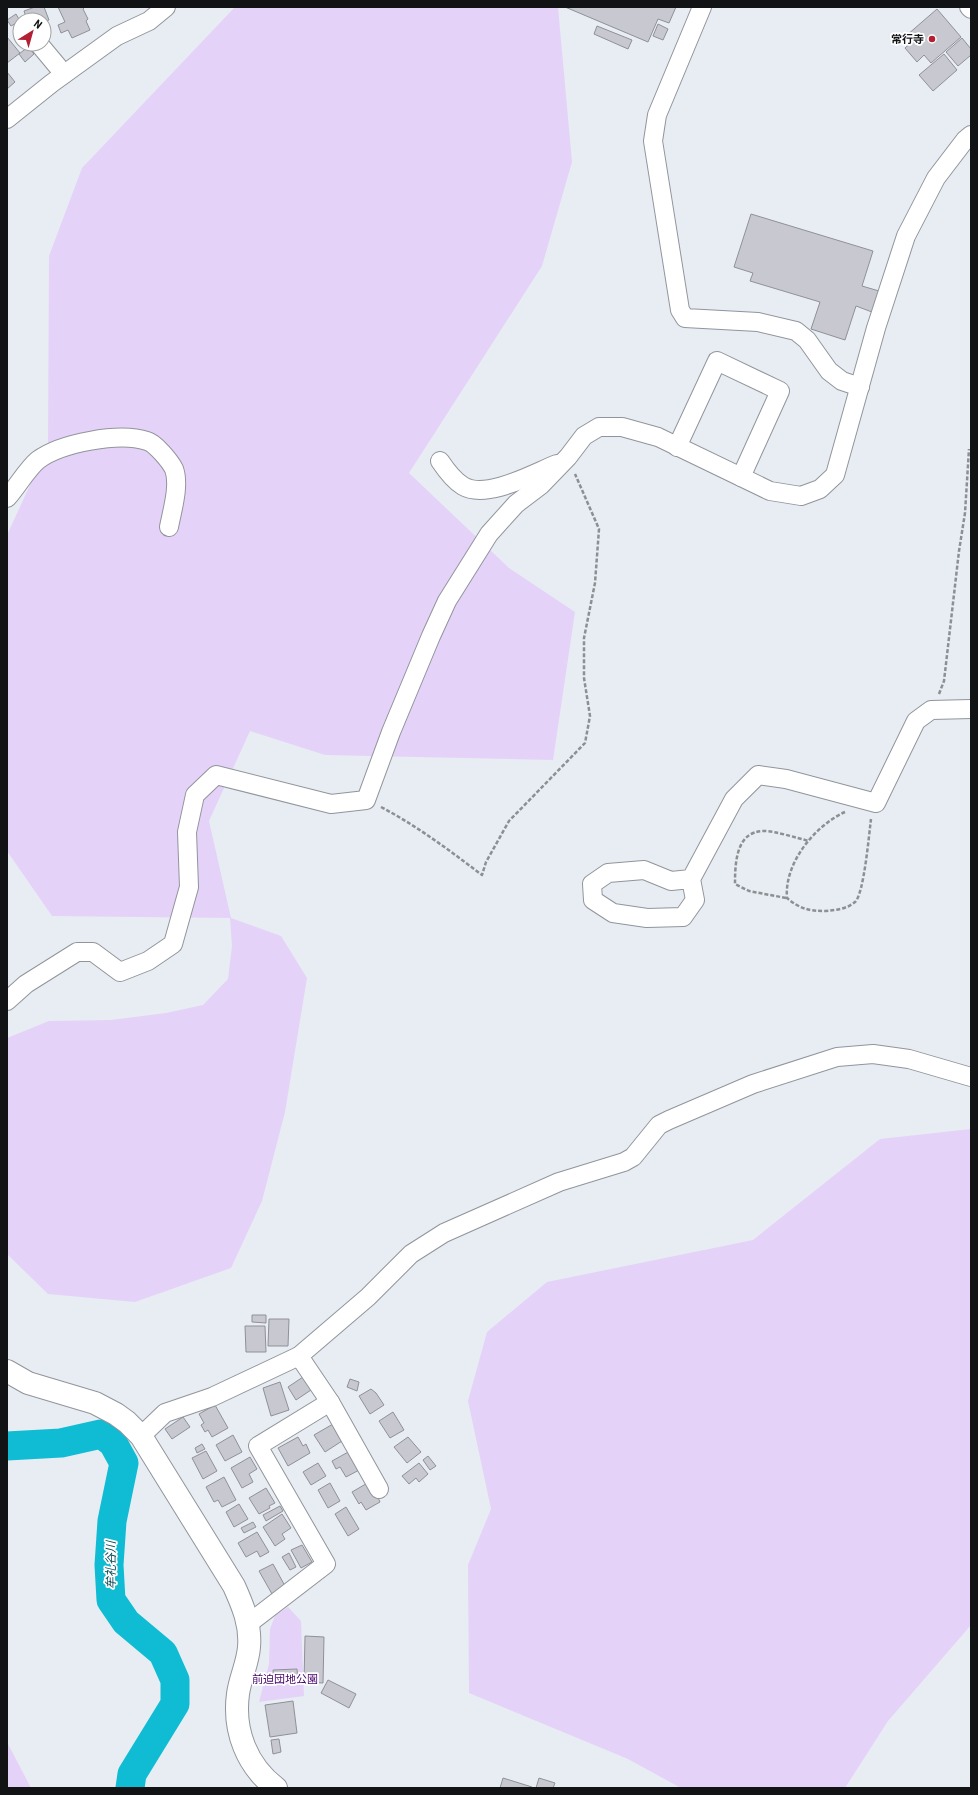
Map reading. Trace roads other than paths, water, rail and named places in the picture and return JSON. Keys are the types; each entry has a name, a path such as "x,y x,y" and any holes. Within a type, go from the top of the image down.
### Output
{"street":[{"path":"7,119 64,74 117,36 149,21 166,7"},
{"path":"702,7 657,116 653,141 680,310 685,318 758,322 796,331 807,340 828,371 842,381 860,387"},
{"path":"46,52 64,74"},
{"path":"7,1001 26,984 78,952 93,952 120,972 148,961 173,944 189,887 187,832 195,795 216,775 331,804 366,800 391,732 447,601 489,534 516,504 541,485 566,459 584,436 599,427 622,427 658,437 770,491 801,496 820,489 835,475 876,328 906,236 936,178 965,140 971,135"},
{"path":"677,447 717,361 780,391 741,477"},
{"path":"7,498 37,461 57,449 80,443 124,437 148,441 162,453 174,470 176,493 169,527"},
{"path":"440,461 449,473 463,486 475,490 495,489 566,459"},
{"path":"690,879 671,881 644,870 608,873 592,884 593,900 613,913 647,918 683,917 695,900 690,879 734,799 758,775 786,779 869,801 916,721 931,710 971,709"},
{"path":"141,1436 165,1413 212,1397 298,1356 368,1297 411,1254 423,1245 444,1233 559,1182 624,1162 633,1157 659,1125 689,1110 753,1084 837,1057 873,1054 909,1059 971,1077"},
{"path":"298,1356 330,1402 379,1489"},
{"path":"7,1370 28,1383 95,1403 116,1414 141,1436 234,1586 245,1610 250,1647 238,1694 237,1716 241,1740 250,1760 264,1779 276,1788"},
{"path":"248,1624 326,1564 258,1446 330,1402"}],"waterway":[{"name":"牟礼谷川","path":"7,1446 61,1443 101,1434 113,1443 124,1463 112,1521 109,1565 111,1600 126,1622 163,1653 175,1680 175,1704 132,1774 130,1788"}],"place":[{"name":"常行寺","path":"932,39"}],"park label":[{"name":"前迫団地公園","path":"285,1679"}]}
